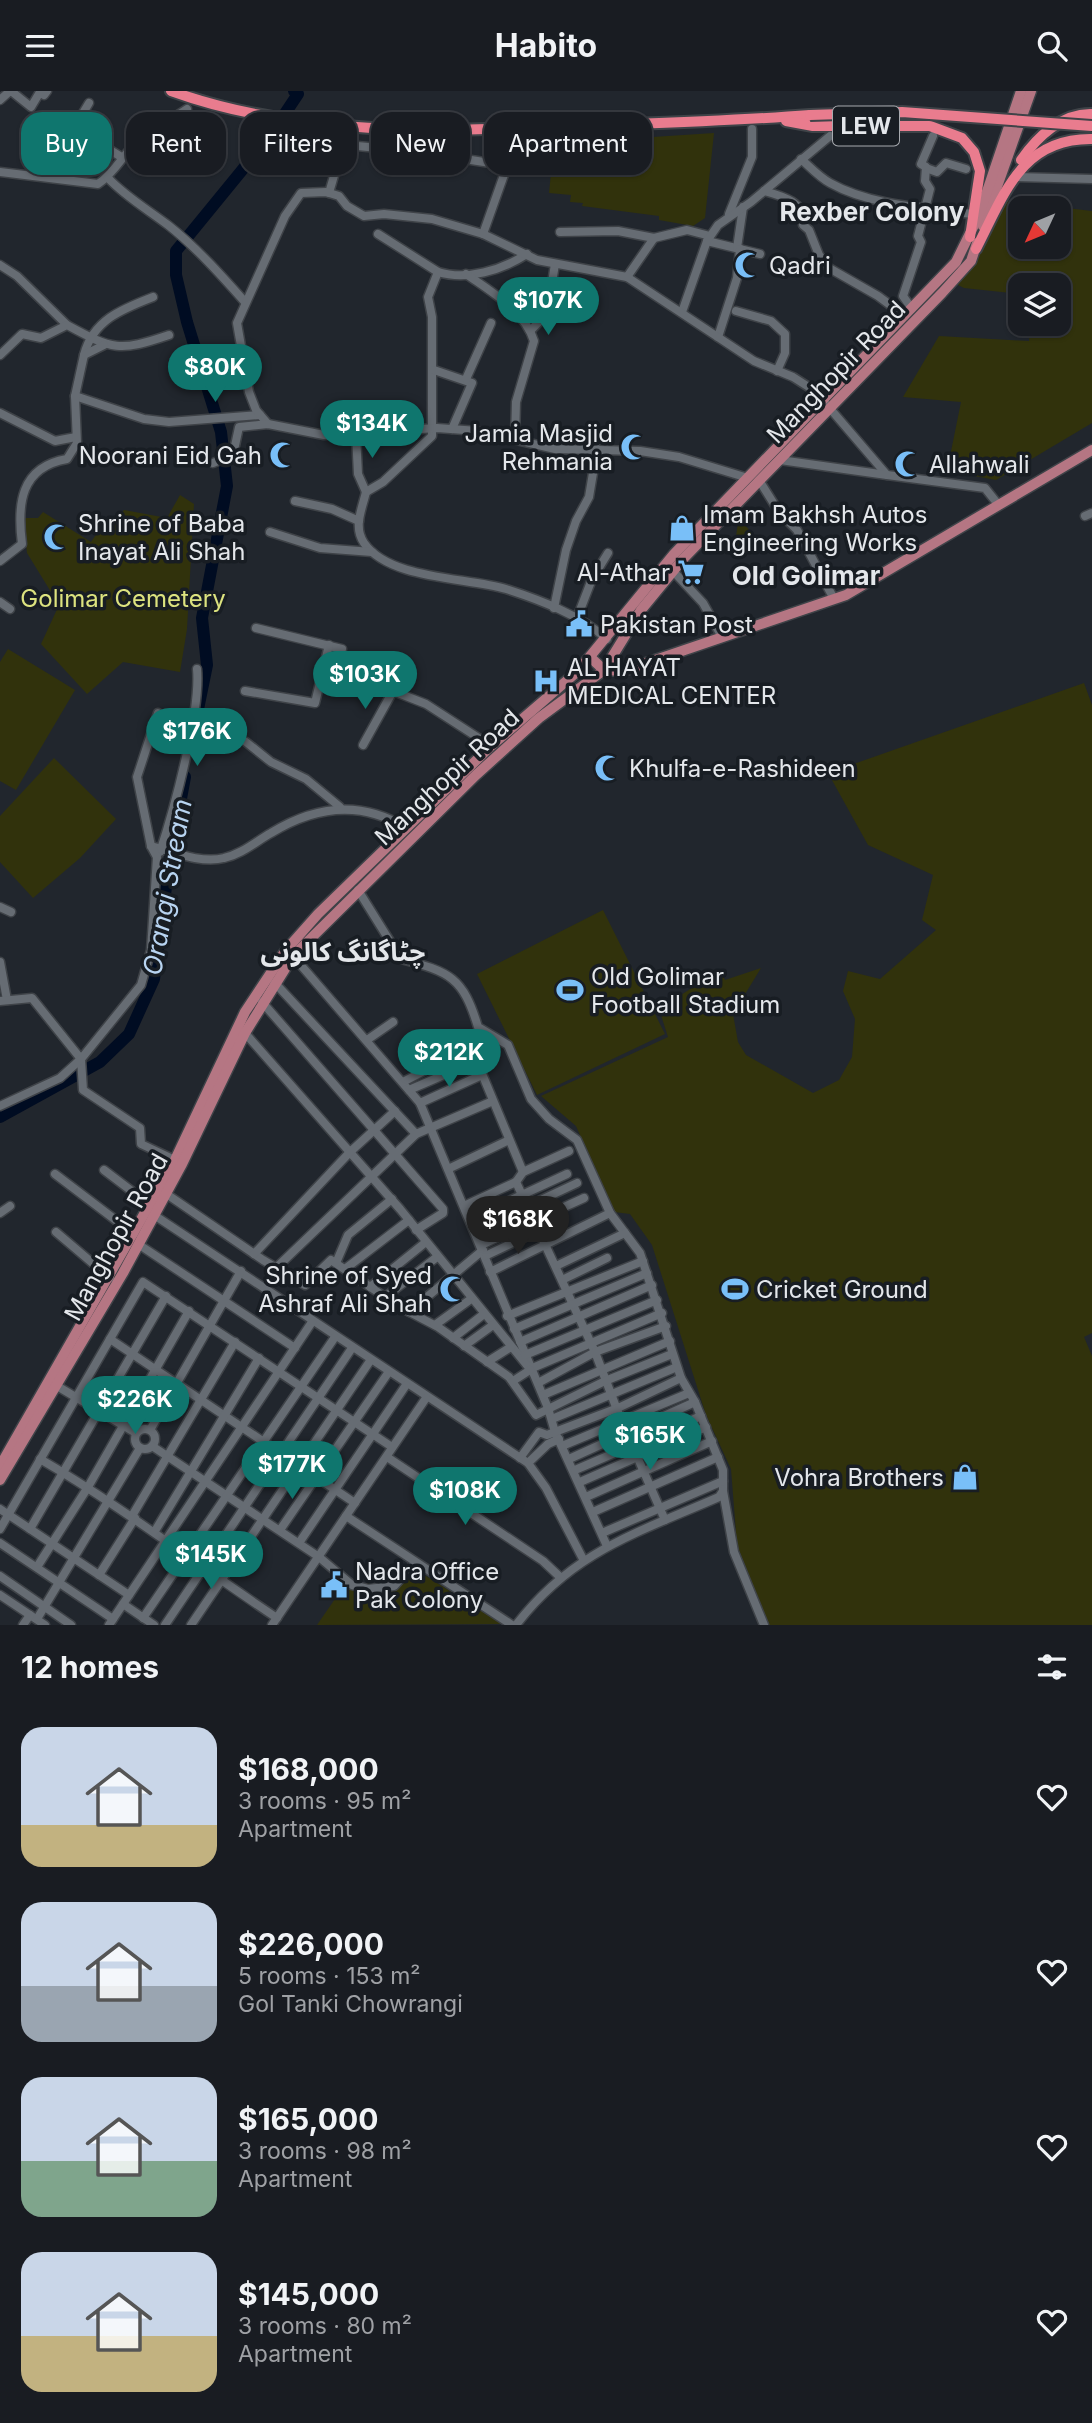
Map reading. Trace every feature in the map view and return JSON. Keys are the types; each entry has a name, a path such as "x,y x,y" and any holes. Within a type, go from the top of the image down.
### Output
{"highway":[{"name":"LEW","path":"171,91 210,105 295,121 349,126 488,129 902,112 1092,126"},
{"path":"996,211 1018,163 1031,146 1063,121 1088,114"},
{"name":"LEW","path":"769,118 813,126 930,126 962,138 974,152 980,171 973,214"},
{"path":"975,249 1014,177 1029,159 1063,140 1092,139"},
{"path":"970,237 973,214"}],"main road":[{"name":"Manghopir Road","path":"0,1466 53,1384 152,1210 245,1012 267,975 318,914 491,746 591,658 646,586 748,478 964,269 975,249 1018,112 1021,91"},
{"name":"Manghopir Road","path":"152,1210 165,1193 262,1002 293,957 358,890 539,718 604,670 641,610 674,571 780,460 827,403 956,262 970,237 1018,112 1031,91"},
{"path":"591,658 604,670 623,671 846,595 997,503 1092,450"},
{"name":"Manghopir Road","path":"0,1480 110,1277 136,1239"}],"street":[{"path":"0,100 10,91 31,107 40,92 44,95 47,91"},
{"path":"89,103 74,128 123,158"},
{"path":"0,171 98,184 108,178 148,132 163,126 187,109"},
{"path":"682,312 708,238 729,214 751,157 752,129"},
{"path":"729,214 765,191 830,136"},
{"path":"933,136 921,164 937,172 946,163 966,169"},
{"path":"329,193 342,148 347,145 420,152 503,165 506,172 483,234"},
{"path":"801,159 829,182 845,190 926,208 973,214"},
{"path":"908,312 904,296 921,242 918,236 930,189 925,181 926,168"},
{"path":"1014,177 1092,179"},
{"path":"108,178 126,198 169,226 197,251 245,302"},
{"path":"765,191 780,195 801,208 804,214 803,225 809,230 819,255 829,268 908,312"},
{"path":"268,424 260,415 249,392 237,334 245,302 285,216 296,200 306,192 329,193 339,196 347,206 364,216 416,216 483,234 555,264 627,277 754,361 793,377 827,403 887,475"},
{"path":"718,337 737,278 743,207"},
{"path":"560,232 618,231 654,238 687,230 760,254"},
{"path":"378,234 438,272 450,275 501,269 527,254"},
{"path":"627,277 654,238"},
{"path":"530,331 547,314 555,264"},
{"path":"0,265 17,276 67,325 104,345 119,348 169,335"},
{"path":"366,492 383,482 432,436 432,317 428,297 438,272"},
{"path":"466,274 503,302 530,331 534,341 516,402 514,439"},
{"path":"0,561 22,544 19,514 24,488 33,477 57,461 67,459 77,443 75,395 89,337 105,320 124,308 153,297"},
{"path":"736,311 771,321 785,334 785,353 777,371"},
{"path":"466,379 491,323"},
{"path":"0,355 22,334 41,338 67,325"},
{"path":"84,355 104,345"},
{"path":"433,370 472,383 452,429"},
{"path":"75,395 144,419 169,422 260,415"},
{"path":"0,413 55,440 76,436"},
{"path":"213,463 233,455 239,427 268,424 324,435 452,429 555,449 597,449 679,457 748,478"},
{"path":"356,434 358,474 366,492 358,531 365,545 394,566 504,589 554,608 577,618 607,639"},
{"path":"554,608 566,550 576,521 589,497 597,449"},
{"path":"780,460 985,488 997,503"},
{"path":"759,480 779,512 797,530 834,599"},
{"path":"295,501 331,509 359,521"},
{"path":"270,532 320,548 375,552"},
{"path":"577,618 592,579 608,553"},
{"path":"674,571 703,603 722,638"},
{"path":"0,603 10,609"},
{"path":"256,628 342,649 335,668"},
{"path":"245,691 315,703 329,645"},
{"path":"324,664 426,704 491,746"},
{"path":"0,1106 60,1078 81,1059 146,978 159,853 190,728 197,669"},
{"path":"363,745 393,691"},
{"path":"158,713 136,777 151,846 159,853 184,853 201,860 225,858 244,851 290,823 340,807 377,813 406,828"},
{"path":"246,742 271,762 306,779 340,807"},
{"path":"358,890 401,958 443,970 460,983 470,1001 478,1027 485,1034 499,1037 508,1045 531,1098 549,1119 577,1140 610,1213 643,1261 648,1273 681,1378 695,1402 718,1457 734,1552 764,1625"},
{"path":"0,907 11,912"},
{"path":"293,957 420,1103 483,1250 507,1317 514,1329 516,1345 538,1383 559,1439 607,1546"},
{"path":"0,962 3,1000 32,998 81,1059 83,1090 140,1128 141,1144 175,1160"},
{"path":"274,982 416,1134"},
{"path":"262,1002 444,1210 416,1230"},
{"path":"367,1040 393,1021"},
{"path":"245,1033 392,1199 493,1325 525,1355 530,1369"},
{"path":"410,1090 475,1056 484,1044 485,1034"},
{"path":"403,1082 460,1052 475,1056"},
{"path":"475,1056 523,1172"},
{"path":"420,1103 482,1075"},
{"path":"276,1268 416,1134 493,1101"},
{"path":"254,1254 350,1152 394,1111"},
{"path":"448,1169 509,1140"},
{"path":"464,1206 516,1182 523,1172 569,1151"},
{"path":"104,1170 152,1210 312,1322 528,1463 546,1487 583,1559"},
{"path":"55,1174 136,1239 295,1348"},
{"path":"470,1219 567,1174"},
{"path":"516,1182 594,1348 621,1420 665,1520"},
{"path":"475,1231 577,1183"},
{"path":"165,1193 254,1254 305,1285 331,1260 385,1297 435,1325 513,1381 536,1415 605,1381 672,1354"},
{"path":"409,1312 483,1250 536,1220 584,1198"},
{"path":"336,1263 348,1235 392,1199"},
{"path":"0,1213 10,1206"},
{"path":"490,1272 610,1213"},
{"path":"345,1269 409,1220"},
{"path":"483,1250 540,1230"},
{"path":"56,1232 110,1277"},
{"path":"556,1266 625,1233"},
{"path":"370,1287 426,1242"},
{"path":"385,1297 437,1257"},
{"path":"562,1280 607,1258"},
{"path":"507,1317 643,1261"},
{"path":"150,1430 241,1271"},
{"path":"514,1329 648,1273"},
{"path":"0,1529 144,1282 392,1447"},
{"path":"487,1362 516,1345 652,1285"},
{"path":"30,1529 166,1296"},
{"path":"435,1325 471,1299"},
{"path":"525,1355 657,1300"},
{"path":"37,1567 124,1426 188,1311"},
{"path":"538,1383 594,1348 662,1313"},
{"path":"453,1338 484,1314"},
{"path":"0,1543 111,1622 312,1322"},
{"path":"464,1346 493,1325"},
{"path":"513,1381 530,1369 666,1326"},
{"path":"143,1618 335,1337"},
{"path":"110,1339 177,1381 224,1416 355,1503"},
{"path":"543,1395 670,1341"},
{"path":"99,1575 235,1342"},
{"path":"165,1625 352,1348"},
{"path":"155,1531 259,1358"},
{"path":"191,1625 370,1361"},
{"path":"552,1419 677,1367"},
{"path":"280,1530 388,1373"},
{"path":"528,1463 548,1444 681,1378"},
{"path":"53,1384 136,1433"},
{"path":"299,1543 406,1385"},
{"path":"520,1458 537,1433 559,1439 621,1420 689,1393"},
{"path":"40,1459 166,1538 185,1557 221,1580 274,1621 426,1398"},
{"path":"569,1459 695,1402"},
{"path":"575,1470 701,1416"},
{"path":"580,1482 638,1459 706,1427"},
{"path":"140,1448 135,1441 136,1433 142,1429 150,1430 155,1437 152,1446"},
{"path":"586,1497 712,1441"},
{"path":"23,1625 45,1607 140,1448 152,1446 206,1479 299,1543 352,1585 368,1589 394,1586 415,1563"},
{"path":"387,1457 543,1561 560,1577"},
{"path":"593,1512 718,1457"},
{"path":"602,1533 723,1481"},
{"path":"346,1516 514,1625 534,1601 583,1559 719,1497 723,1491"},
{"path":"0,1509 129,1595"},
{"path":"0,1576 71,1625"},
{"path":"0,1595 45,1625"},
{"path":"123,1604 154,1625"}],"green space":[{"path":"714,133 705,218 693,226 659,220 659,216 582,206 583,203 570,202 571,195 549,193 551,175 652,175 652,137"},
{"path":"1000,200 1008,201 1008,259 1071,259 1071,208 1092,211 1092,423 996,480 947,471 961,402 903,397 939,336 1029,341 1029,336 1071,336 1071,273 1008,273 1008,293 964,288 952,282 971,261"},
{"name":"Golimar Cemetery","path":"180,495 194,504 187,629 180,672 123,662 87,694 41,644 59,605 27,553 23,518 38,518 43,512 91,542 104,523 114,522 124,510 167,518"},
{"path":"738,523 741,526 743,523 753,534 739,548 735,543"},
{"path":"8,649 75,690 16,790 0,781 0,662"},
{"path":"1084,683 1092,705 1092,1333 1084,1337 1092,1356 1092,1625 769,1625 737,1545 731,1469 706,1415 652,1245 630,1214 614,1212 576,1126 541,1096 668,1037 659,1009 720,970 725,980 761,968 733,1014 738,1042 746,1055 813,1093 839,1080 852,1057 855,1019 843,991 848,971 880,979 936,930 922,920 933,875 868,845 828,773"},
{"path":"54,758 116,819 80,858 33,898 0,862 0,816"},
{"path":"603,910 665,1034 537,1095 477,974"},
{"path":"407,1564 502,1624 317,1625 346,1583 394,1584"}],"waterway":[{"name":"Orangi Stream","path":"197,714 207,665 202,618 227,486 221,432 187,322 176,275 176,251 270,136 298,94 294,91"},
{"name":"Orangi Stream","path":"0,1117 100,1062 129,1034 154,979 169,864 185,777"}],"place":[{"name":"Qadri","path":"748,265"},
{"name":"Jamia Masjid Rehmania","path":"634,447"},
{"name":"Noorani Eid Gah","path":"283,455"},
{"name":"Allahwali","path":"908,464"},
{"name":"Imam Bakhsh Autos Engineering Works","path":"682,528"},
{"name":"Shrine of Baba Inayat Ali Shah","path":"57,537"},
{"name":"Al-Athar","path":"691,572"},
{"name":"Pakistan Post","path":"579,624"},
{"name":"AL HAYAT MEDICAL CENTER","path":"546,681"},
{"name":"Khulfa-e-Rashideen","path":"608,768"},
{"name":"Old Golimar Football Stadium","path":"570,990"},
{"name":"Shrine of Syed Ashraf Ali Shah","path":"453,1289"},
{"name":"Cricket Ground","path":"735,1289"},
{"name":"Vohra Brothers","path":"965,1477"},
{"name":"Nadra Office Pak Colony","path":"334,1585"}],"district":[{"name":"Rexber Colony","path":"872,211"},
{"name":"Old Golimar","path":"806,575"},
{"name":"چٹاگانگ کالونی","path":"343,951"}]}
